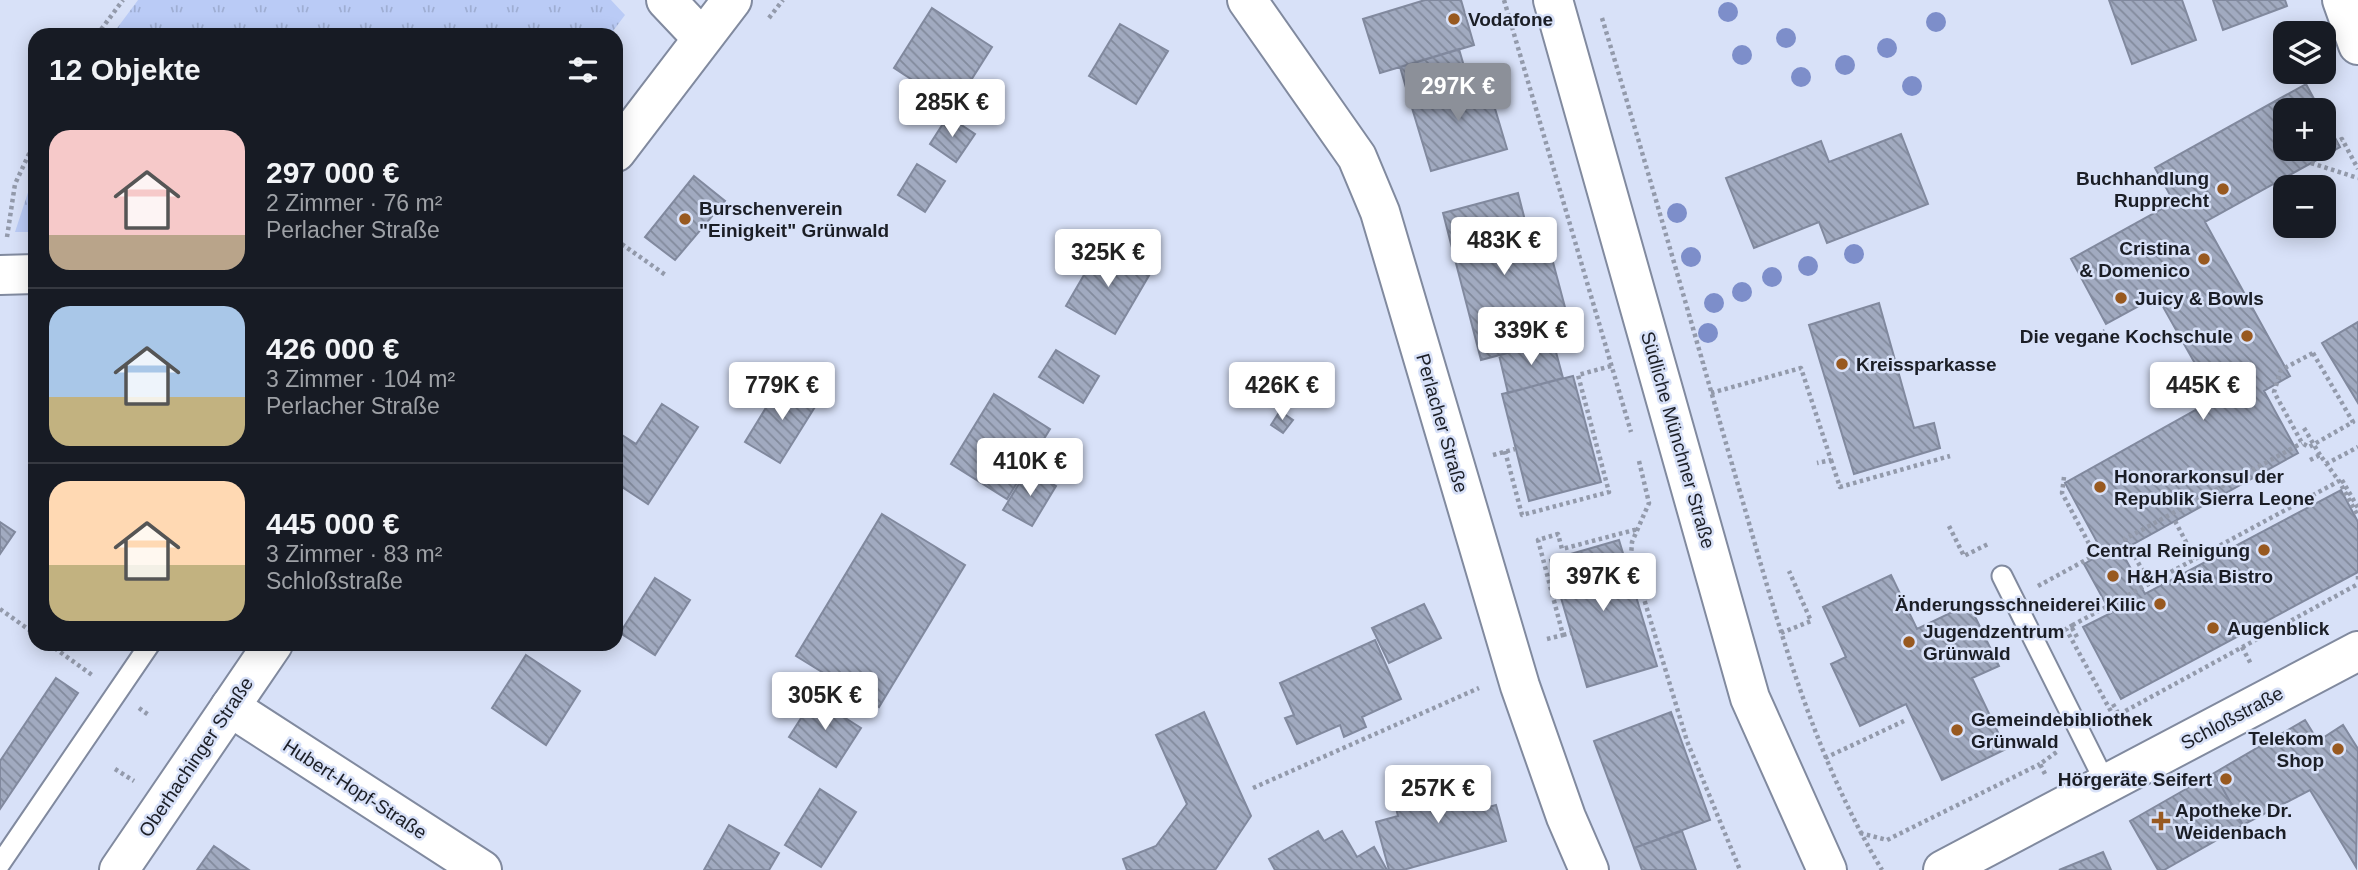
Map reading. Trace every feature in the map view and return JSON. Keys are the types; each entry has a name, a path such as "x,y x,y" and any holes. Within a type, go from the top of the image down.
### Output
{"street":[{"path":"666,0 701,37"},
{"path":"623,143 701,37 732,0"},
{"name":"Perlacher Straße","path":"1247,0 1357,157 1380,212 1513,661 1566,817 1588,870"},
{"name":"Südliche Münchner Straße","path":"1553,0 1750,698 1828,870"},
{"path":"2342,0 2358,45"},
{"name":"Oberhachinger Straße","path":"119,870 268,651"},
{"name":"Schloßstraße","path":"1943,870 2106,784 2354,663"},
{"name":"Hubert-Hopf-Straße","path":"229,707 482,870"}],"lane":[{"path":"2002,576 2106,784"},
{"path":"0,864 145,651"}],"path":[{"path":"102,28 122,0"},
{"path":"1504,0 1634,444"},
{"path":"1601,11 1781,633 1825,758 1859,833 1882,870"},
{"path":"2336,142 2342,139 2358,169"},
{"path":"12,275 15,184 28,156"},
{"path":"2311,163 2358,178"},
{"path":"623,245 667,276"},
{"path":"2079,345 2105,331"},
{"path":"2309,446 2353,422 2313,353 2281,370 2274,392 2302,443 2309,446 2318,456 2310,460 2320,455"},
{"path":"1505,452 1522,515 1609,492 1578,375 1611,366"},
{"path":"1711,393 1801,368 1840,487 1950,456"},
{"path":"2304,428 2358,508"},
{"path":"2150,584 2125,539 2302,443"},
{"path":"2326,464 2358,447"},
{"path":"1480,458 1516,449"},
{"path":"1638,457 1649,503 1632,542 1631,556 1686,741 1740,870"},
{"path":"1817,463 1831,460"},
{"path":"2064,477 2062,493 2095,555"},
{"path":"2077,637 2071,626 2341,480"},
{"path":"2341,480 2358,516"},
{"path":"2175,521 2195,559"},
{"path":"1949,526 1964,556 1988,544"},
{"path":"1563,635 1538,540 1558,534 1562,549 1639,529"},
{"path":"2014,599 2102,551"},
{"path":"1781,633 1811,621 1789,571"},
{"path":"2078,622 2066,629 2114,717 2358,580"},
{"path":"0,608 28,629"},
{"path":"1253,788 1571,633"},
{"path":"60,651 103,683"},
{"path":"2113,704 2119,715"},
{"path":"1825,758 1904,721"},
{"path":"1859,833 1887,840 2040,764"}],"green space":[{"path":"138,0 611,0 625,15 615,28 117,28"},
{"path":"28,192 28,232 15,232"}],"building":[{"path":"1425,0 1461,0 1474,45 1380,73 1363,19"},
{"path":"2109,0 2182,0 2196,40 2132,64"},
{"path":"2213,0 2285,0 2287,6 2223,30"},
{"path":"932,8 992,47 954,107 894,68"},
{"path":"1120,24 1168,51 1136,104 1089,76"},
{"path":"1459,49 1468,80 1409,98 1400,67"},
{"path":"1485,75 1507,149 1431,171 1409,98"},
{"path":"2306,84 2314,98 2281,98"},
{"path":"2273,102 2273,161 2315,161 2290,175 2273,175 2273,184 2205,222 2290,376 2264,391 2298,453 2121,551 2145,594 2341,490 2358,522 2358,572 2121,699 2083,627 2111,613 2084,564 2103,553 2065,483 2215,399 2157,296 2106,324 2071,259 2174,202 2155,168"},
{"path":"948,116 975,134 956,162 930,144"},
{"path":"1901,134 1928,204 1827,243 1819,222 1754,248 1726,178 1821,141 1829,162"},
{"path":"917,164 945,181 925,212 898,195"},
{"name":"Burschenverein \"Einigkeit\" Grünwald","path":"694,176 725,201 675,260 645,237"},
{"path":"1518,193 1530,240 1546,236 1566,311 1551,315 1557,340 1481,360 1443,213"},
{"path":"1102,244 1151,272 1115,334 1066,306"},
{"path":"1879,303 1914,428 1934,423 1940,448 1854,474 1809,325"},
{"path":"2358,322 2358,403 2322,343"},
{"path":"1553,341 1563,378 1508,393 1499,355"},
{"path":"1056,350 1099,376 1083,403 1039,377"},
{"path":"1573,376 1601,482 1529,501 1502,394"},
{"path":"783,380 818,402 780,463 745,442"},
{"path":"994,394 1050,429 1007,499 951,464"},
{"path":"662,404 698,427 648,504 623,488 623,436 636,444"},
{"path":"1280,411 1293,420 1283,433 1271,425"},
{"path":"1028,469 1056,486 1032,526 1003,510"},
{"path":"882,514 965,565 879,707 796,656"},
{"path":"0,522 15,532 0,554"},
{"path":"1619,540 1657,666 1587,687 1550,560"},
{"path":"1891,575 1917,629 1969,604 1999,666 1972,678 2006,749 1942,780 1906,704 1860,726 1831,664 1846,657 1823,607"},
{"path":"655,578 690,600 655,655 623,635 623,628"},
{"path":"1424,604 1441,638 1389,663 1372,628"},
{"path":"1375,640 1401,699 1362,717 1366,727 1344,737 1340,725 1297,744 1285,718 1294,715 1280,683"},
{"path":"526,655 580,691 546,745 492,708"},
{"path":"56,678 78,693 0,809 0,761"},
{"path":"814,698 861,728 836,767 789,737"},
{"path":"1204,712 1251,816 1215,870 1127,870 1123,859 1156,846 1187,804 1156,735"},
{"path":"1671,712 1710,820 1634,848 1594,741"},
{"path":"2305,720 2318,741 2343,725 2358,749 2356,867 2310,790 2243,825 2214,773"},
{"path":"2214,773 2243,825 2164,870 2158,870 2130,821"},
{"path":"1468,775 1478,810 1496,805 1506,841 1403,870 1389,870 1376,822 1398,816 1393,796"},
{"path":"820,789 856,812 821,867 785,845"},
{"path":"729,825 779,853 769,870 704,870"},
{"path":"1318,831 1324,841 1342,831 1357,857 1374,847 1387,870 1275,870 1269,859"},
{"path":"1682,831 1696,870 1642,870 1634,848"},
{"path":"214,846 249,870 197,870"},
{"path":"2103,852 2111,870 2059,870"}],"place":[{"name":"Vodafone","path":"1454,19"},
{"name":"Buchhandlung Rupprecht","path":"2223,189"},
{"name":"Burschenverein \"Einigkeit\" Grünwald","path":"685,219"},
{"name":"Cristina & Domenico","path":"2204,259"},
{"name":"Juicy & Bowls","path":"2121,298"},
{"name":"Die vegane Kochschule","path":"2247,336"},
{"name":"Kreissparkasse","path":"1842,364"},
{"name":"Honorarkonsul der Republik Sierra Leone","path":"2100,487"},
{"name":"Central Reinigung","path":"2264,550"},
{"name":"H&H Asia Bistro","path":"2113,576"},
{"name":"Änderungsschneiderei Kilic","path":"2160,604"},
{"name":"Augenblick","path":"2213,628"},
{"name":"Jugendzentrum Grünwald","path":"1909,642"},
{"name":"Gemeindebibliothek Grünwald","path":"1957,730"},
{"name":"Telekom Shop","path":"2338,749"},
{"name":"Hörgeräte Seifert","path":"2226,779"},
{"name":"Apotheke Dr. Weidenbach","path":"2161,821"}]}
